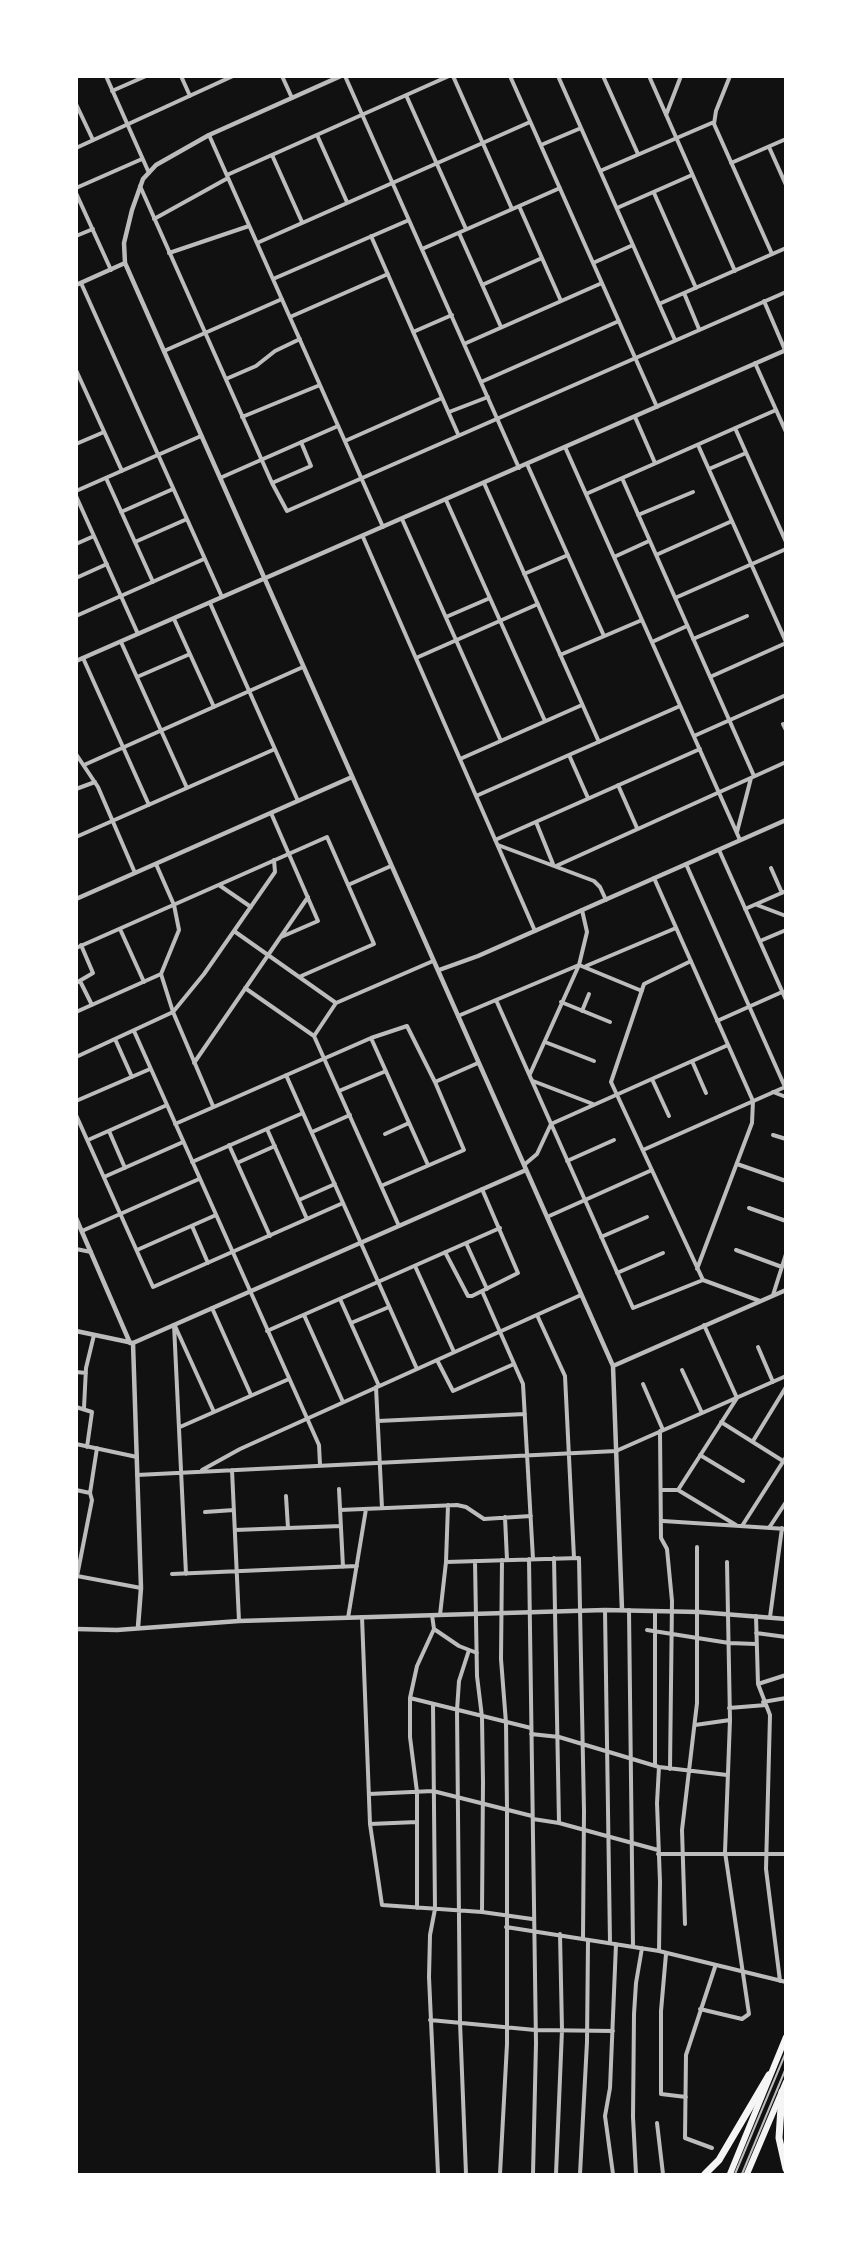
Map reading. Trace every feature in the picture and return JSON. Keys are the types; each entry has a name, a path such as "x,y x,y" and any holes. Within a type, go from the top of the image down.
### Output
{"highway":[{"path":"705,2175 719,2160 740,2120 769,2075"},
{"path":"782,2092 779,2138 786,2169"}],"main road":[{"path":"730,2175 786,2037"},
{"path":"747,2175 786,2082"}],"street":[{"path":"106,76 148,173"},
{"path":"112,91 146,76"},
{"path":"181,76 190,96"},
{"path":"76,148 233,76"},
{"path":"282,76 292,98"},
{"path":"519,468 343,76 209,135 171,155 148,173 140,186 126,232 125,263 613,1366 622,1610"},
{"path":"154,219 227,177 272,155 451,76 512,209"},
{"path":"510,76 657,407"},
{"path":"558,76 675,340"},
{"path":"603,76 638,154"},
{"path":"650,76 675,138 735,271"},
{"path":"666,115 681,76"},
{"path":"730,76 714,122 772,254"},
{"path":"406,95 466,230"},
{"path":"76,104 93,141"},
{"path":"257,243 530,122"},
{"path":"600,171 714,122"},
{"path":"541,145 581,128"},
{"path":"209,135 384,528"},
{"path":"317,135 347,202"},
{"path":"731,164 786,139"},
{"path":"769,147 786,184"},
{"path":"272,155 302,222"},
{"path":"76,188 142,159"},
{"path":"617,208 692,176"},
{"path":"140,186 261,460 286,511 289,512 458,434 786,292"},
{"path":"422,249 560,188"},
{"path":"76,193 111,270"},
{"path":"654,193 696,288"},
{"path":"519,206 561,301"},
{"path":"273,279 409,220"},
{"path":"169,253 249,226"},
{"path":"76,236 93,229"},
{"path":"459,233 501,327"},
{"path":"371,236 458,434"},
{"path":"593,263 633,246"},
{"path":"659,304 786,248"},
{"path":"482,285 542,258"},
{"path":"125,263 79,284 222,597"},
{"path":"290,317 388,274"},
{"path":"464,344 602,283"},
{"path":"684,293 699,329"},
{"path":"164,351 282,299"},
{"path":"76,662 785,350 764,302"},
{"path":"413,332 452,315"},
{"path":"481,382 619,321"},
{"path":"225,379 256,366 275,351 300,339"},
{"path":"755,363 786,432"},
{"path":"76,370 122,471"},
{"path":"242,417 320,385"},
{"path":"449,412 488,397"},
{"path":"345,441 442,398"},
{"path":"586,494 776,410"},
{"path":"635,417 656,463"},
{"path":"220,478 338,426"},
{"path":"735,428 786,542"},
{"path":"76,444 104,432"},
{"path":"76,491 201,436"},
{"path":"272,483 311,466 301,442"},
{"path":"698,445 786,643 710,677"},
{"path":"565,447 740,840"},
{"path":"709,469 746,453"},
{"path":"527,464 604,636"},
{"path":"106,477 153,582"},
{"path":"622,478 753,777 737,833"},
{"path":"484,483 599,742"},
{"path":"122,512 173,489"},
{"path":"638,516 693,492"},
{"path":"76,496 138,634"},
{"path":"446,500 545,721"},
{"path":"135,542 187,519"},
{"path":"402,519 501,741"},
{"path":"656,555 732,521"},
{"path":"76,544 94,536"},
{"path":"363,537 535,931"},
{"path":"614,557 649,541"},
{"path":"675,598 786,549"},
{"path":"524,574 568,555"},
{"path":"76,616 204,559"},
{"path":"76,578 107,564"},
{"path":"446,617 490,598"},
{"path":"210,603 298,801"},
{"path":"416,658 538,604"},
{"path":"693,639 747,616"},
{"path":"174,619 214,707"},
{"path":"560,655 642,620"},
{"path":"652,642 687,626"},
{"path":"121,642 187,788"},
{"path":"137,677 190,654"},
{"path":"83,658 149,805"},
{"path":"84,765 303,667"},
{"path":"694,736 729,718 786,696"},
{"path":"460,759 582,705"},
{"path":"476,796 680,706"},
{"path":"783,724 786,730"},
{"path":"76,837 275,749"},
{"path":"495,840 700,749"},
{"path":"76,754 94,782 135,873"},
{"path":"569,755 588,798"},
{"path":"554,865 786,762"},
{"path":"76,899 352,777"},
{"path":"76,789 94,782"},
{"path":"618,785 637,828"},
{"path":"271,813 318,921 279,938"},
{"path":"439,970 535,931 786,820"},
{"path":"536,822 554,865"},
{"path":"92,1005 78,982 93,973 79,946 327,837 374,944 299,977"},
{"path":"498,845 594,881 600,887 606,900"},
{"path":"719,850 786,1000"},
{"path":"76,1057 173,1012 275,873 274,860"},
{"path":"156,864 174,905 179,930 161,974 173,1012 213,1106"},
{"path":"643,1150 785,1087 686,864"},
{"path":"348,885 391,866"},
{"path":"745,909 784,892 771,868"},
{"path":"654,878 753,1101 752,1124 697,1271"},
{"path":"219,885 251,907"},
{"path":"194,1063 308,897"},
{"path":"756,904 786,916"},
{"path":"530,1074 579,964 587,932 582,910"},
{"path":"120,928 144,982"},
{"path":"586,966 676,928"},
{"path":"759,941 786,930"},
{"path":"234,931 336,1003"},
{"path":"314,1035 336,1003 433,961"},
{"path":"691,961 646,981 611,1078 703,1280 760,1301"},
{"path":"458,1017 579,964 642,991"},
{"path":"76,1012 161,974"},
{"path":"244,988 314,1035 399,1226"},
{"path":"717,1021 782,992"},
{"path":"582,1011 589,994"},
{"path":"495,1000 634,1309 703,1280"},
{"path":"561,1002 609,1022"},
{"path":"175,1124 371,1038 407,1026 435,1082 464,1149 381,1186"},
{"path":"134,1031 319,1445 320,1466"},
{"path":"371,1038 428,1165"},
{"path":"115,1039 132,1077"},
{"path":"544,1042 594,1061"},
{"path":"76,1331 132,1343 250,1292 482,1189 525,1167 537,1154 551,1124 728,1045"},
{"path":"692,1062 706,1093"},
{"path":"435,1082 478,1063"},
{"path":"76,1101 150,1069"},
{"path":"339,1091 386,1071"},
{"path":"286,1075 417,1369"},
{"path":"652,1079 669,1116"},
{"path":"532,1081 594,1105"},
{"path":"773,1092 786,1097"},
{"path":"88,1140 166,1105"},
{"path":"192,1162 303,1113"},
{"path":"76,1114 153,1287 343,1203"},
{"path":"312,1132 350,1115"},
{"path":"385,1134 409,1124"},
{"path":"267,1129 307,1219"},
{"path":"109,1131 125,1168"},
{"path":"773,1135 786,1139"},
{"path":"567,1161 614,1140"},
{"path":"104,1177 183,1142"},
{"path":"229,1145 270,1236"},
{"path":"237,1162 275,1146"},
{"path":"737,1164 786,1181"},
{"path":"547,1217 652,1170"},
{"path":"82,1231 199,1179"},
{"path":"298,1200 335,1184"},
{"path":"445,1252 465,1294 472,1296 516,1275 518,1269 482,1189"},
{"path":"749,1208 786,1221"},
{"path":"137,1250 216,1215"},
{"path":"601,1237 647,1217"},
{"path":"76,1218 132,1343 141,1588 138,1627"},
{"path":"192,1226 208,1263"},
{"path":"267,1331 500,1228"},
{"path":"466,1243 500,1332 523,1384 531,1516 532,1931 535,2030 533,2175"},
{"path":"76,1249 91,1252"},
{"path":"736,1250 782,1267"},
{"path":"617,1273 663,1253"},
{"path":"773,1295 786,1254"},
{"path":"416,1266 454,1352"},
{"path":"613,1366 786,1290"},
{"path":"198,1472 343,1402 581,1295"},
{"path":"340,1299 378,1387 382,1508"},
{"path":"351,1323 389,1306"},
{"path":"212,1308 251,1396"},
{"path":"304,1315 343,1402"},
{"path":"537,1315 565,1376 574,1558"},
{"path":"174,1325 214,1412"},
{"path":"174,1325 186,1574"},
{"path":"704,1325 737,1398"},
{"path":"84,1408 86,1373 94,1335"},
{"path":"758,1347 773,1382"},
{"path":"437,1360 453,1391 514,1364"},
{"path":"682,1370 702,1413"},
{"path":"76,1372 86,1373"},
{"path":"137,1475 616,1451 786,1376"},
{"path":"180,1427 289,1379"},
{"path":"643,1384 662,1430 663,1521 661,1538 667,1549 672,1611 670,1769"},
{"path":"753,1441 786,1387"},
{"path":"678,1490 737,1398"},
{"path":"76,1407 84,1408 92,1414 87,1447"},
{"path":"378,1421 525,1414"},
{"path":"721,1422 784,1459 739,1526"},
{"path":"76,1444 137,1457"},
{"path":"97,1448 90,1493 93,1500 77,1576 141,1588"},
{"path":"700,1455 743,1481"},
{"path":"232,1470 239,1621"},
{"path":"76,1490 90,1493"},
{"path":"339,1490 343,1567"},
{"path":"662,1490 678,1490 739,1526"},
{"path":"286,1496 288,1528"},
{"path":"770,1528 786,1502"},
{"path":"340,1510 448,1505 466,1507 484,1519 531,1516"},
{"path":"440,1615 446,1562 448,1505"},
{"path":"348,1618 366,1509"},
{"path":"205,1512 234,1510"},
{"path":"505,1517 507,1560"},
{"path":"663,1521 784,1529 770,1617"},
{"path":"235,1530 341,1526"},
{"path":"685,1924 682,1830 695,1725 699,1637 697,1547"},
{"path":"554,1558 559,1823"},
{"path":"446,1562 579,1558 584,1832 583,1938"},
{"path":"500,2175 506,2102 507,1809 506,1723 501,1659 502,1560"},
{"path":"475,1561 477,1676 482,1717 482,1912"},
{"path":"700,2009 717,2015 746,2019 749,2014 725,1852 730,1720 727,1562"},
{"path":"777,1564 786,1566"},
{"path":"172,1574 357,1566"},
{"path":"605,1610 610,1943"},
{"path":"76,1629 117,1630 239,1621 605,1610 699,1612 786,1619"},
{"path":"629,1610 633,1947"},
{"path":"655,1611 659,1951"},
{"path":"417,1908 417,1792 410,1737 410,1698 417,1666 434,1629 432,1615"},
{"path":"506,1928 560,1934 588,1941 659,1951 715,1967 783,1981 766,1854 770,1715 758,1684 756,1616"},
{"path":"362,1617 370,1824 382,1905 482,1912 532,1919"},
{"path":"434,1629 477,1653"},
{"path":"647,1630 729,1643 756,1644"},
{"path":"756,1633 786,1636"},
{"path":"466,2175 460,2022 457,1710 462,1666 469,1650"},
{"path":"758,1684 786,1676"},
{"path":"410,1698 531,1728"},
{"path":"729,1708 786,1698"},
{"path":"433,1704 435,1909 429,1956 438,2175"},
{"path":"695,1725 730,1720"},
{"path":"531,1734 559,1737 607,1753 670,1769 727,1775"},
{"path":"369,1794 433,1791 458,1796 658,1852 786,1854"},
{"path":"370,1824 417,1821"},
{"path":"556,2175 562,2030 560,1934"},
{"path":"580,2175 587,2030 588,1941"},
{"path":"613,2175 605,2116 610,2088 616,1944"},
{"path":"636,2175 633,2117 634,2014 642,1948"},
{"path":"666,1954 661,2011 661,2094 686,2097"},
{"path":"712,2148 685,2138 686,2055 715,1967"},
{"path":"430,2020 535,2030 613,2031"},
{"path":"657,2123 663,2175"}],"lane":[{"path":"735,2175 786,2052"},
{"path":"742,2175 786,2068"}]}
